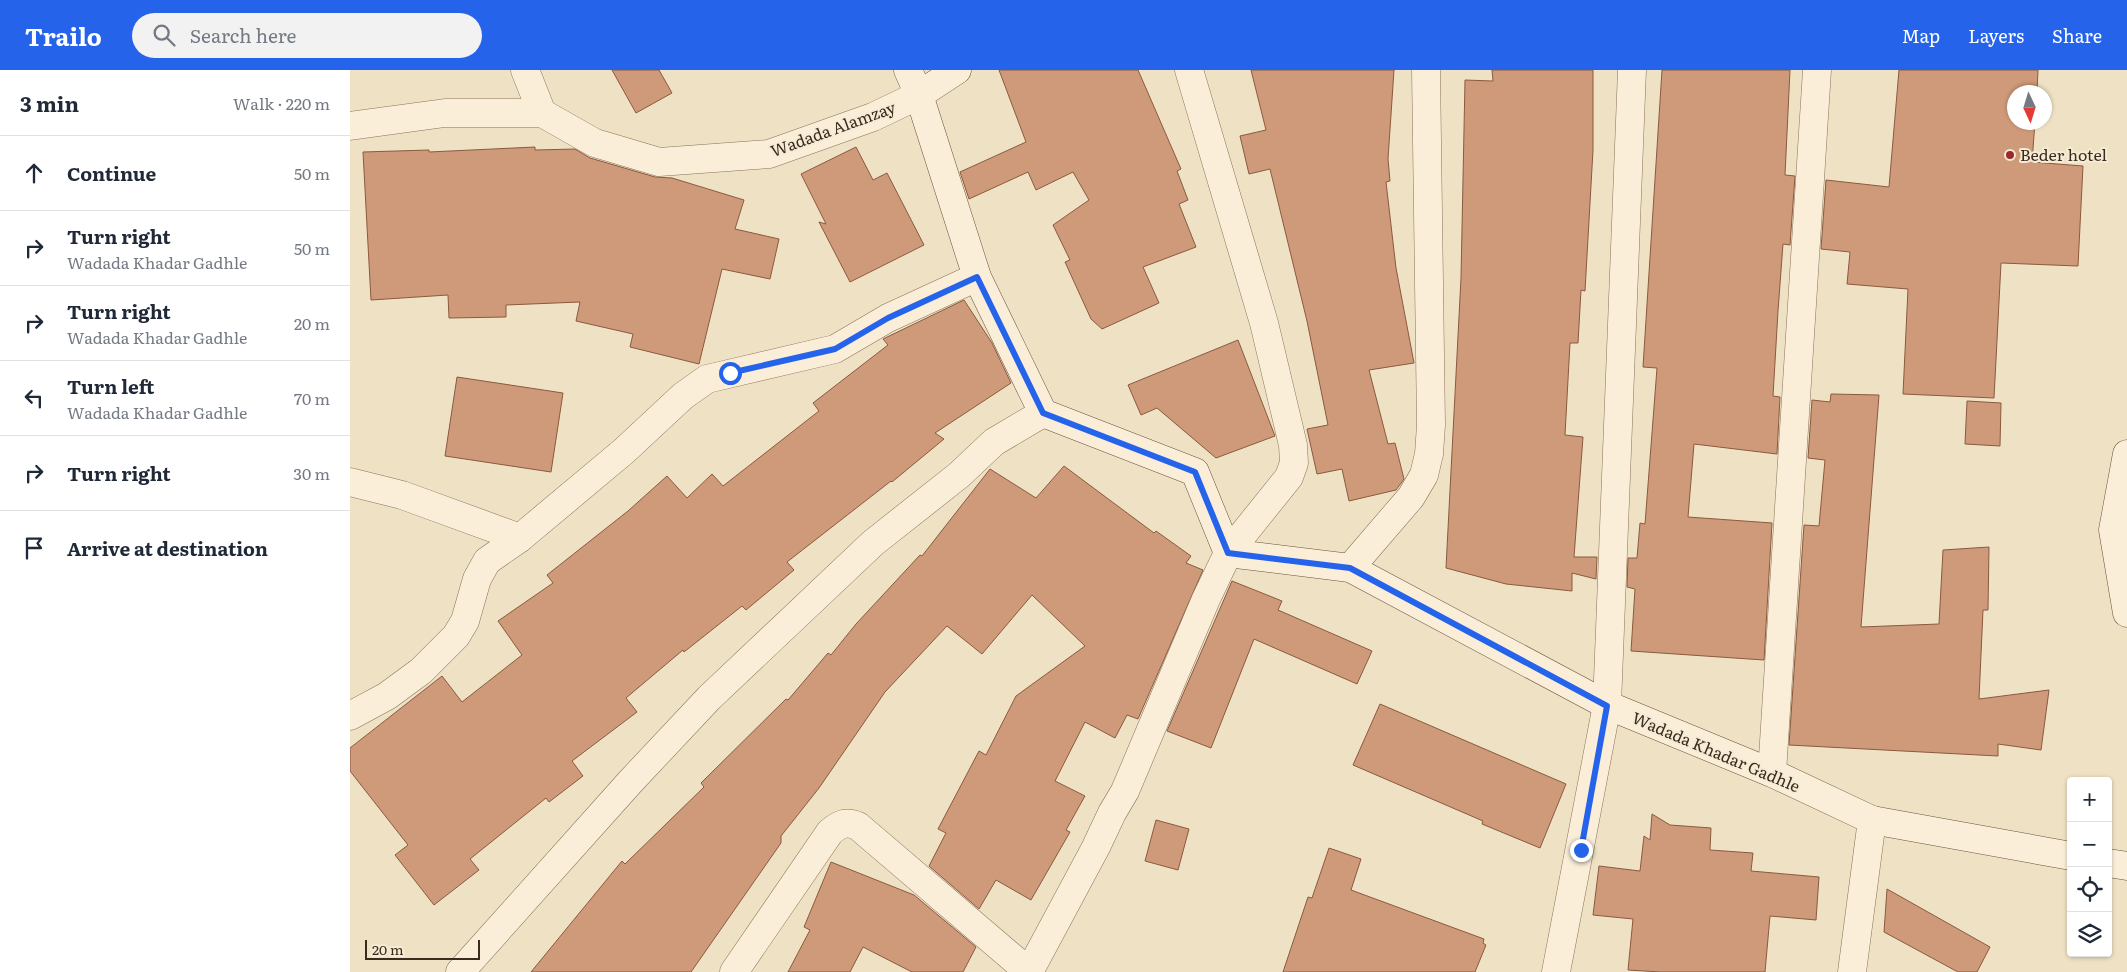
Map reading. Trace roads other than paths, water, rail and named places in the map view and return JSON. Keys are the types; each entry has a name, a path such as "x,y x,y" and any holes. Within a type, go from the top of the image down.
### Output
{"street":[{"path":"525,70 542,113"},
{"path":"908,70 919,95 977,277 1043,413 1195,472 1228,553"},
{"name":"Wadada Alamzay","path":"350,126 445,113 542,113 595,143 659,162 769,154 873,117 919,95 957,70"},
{"path":"734,972 830,832 841,824 850,823 858,826 1029,972 1096,847 1112,812 1125,791 1198,618 1228,553 1289,477 1294,463 1293,445 1264,323 1189,70"},
{"path":"1350,568 1411,497 1424,475 1429,454 1431,426 1426,70"},
{"path":"1556,972 1607,706 1632,70"},
{"path":"1772,773 1817,70"},
{"path":"350,716 387,696 421,672 456,636 466,621 477,579 487,561 520,538 624,451 683,396 707,379 835,349 888,318 977,277"},
{"path":"460,972 631,781 716,691 873,543 959,475 994,442 1043,413"},
{"path":"2127,454 2113,530 2127,613"},
{"path":"350,482 402,495 520,538"},
{"name":"Wadada Khadar Gadhle","path":"1228,553 1350,568 1607,706 1772,773 1872,820 2067,855"},
{"path":"1852,972 1872,820"},
{"path":"2112,864 2127,866"}],"place":[{"name":"Beder hotel","path":"2010,155"}]}
